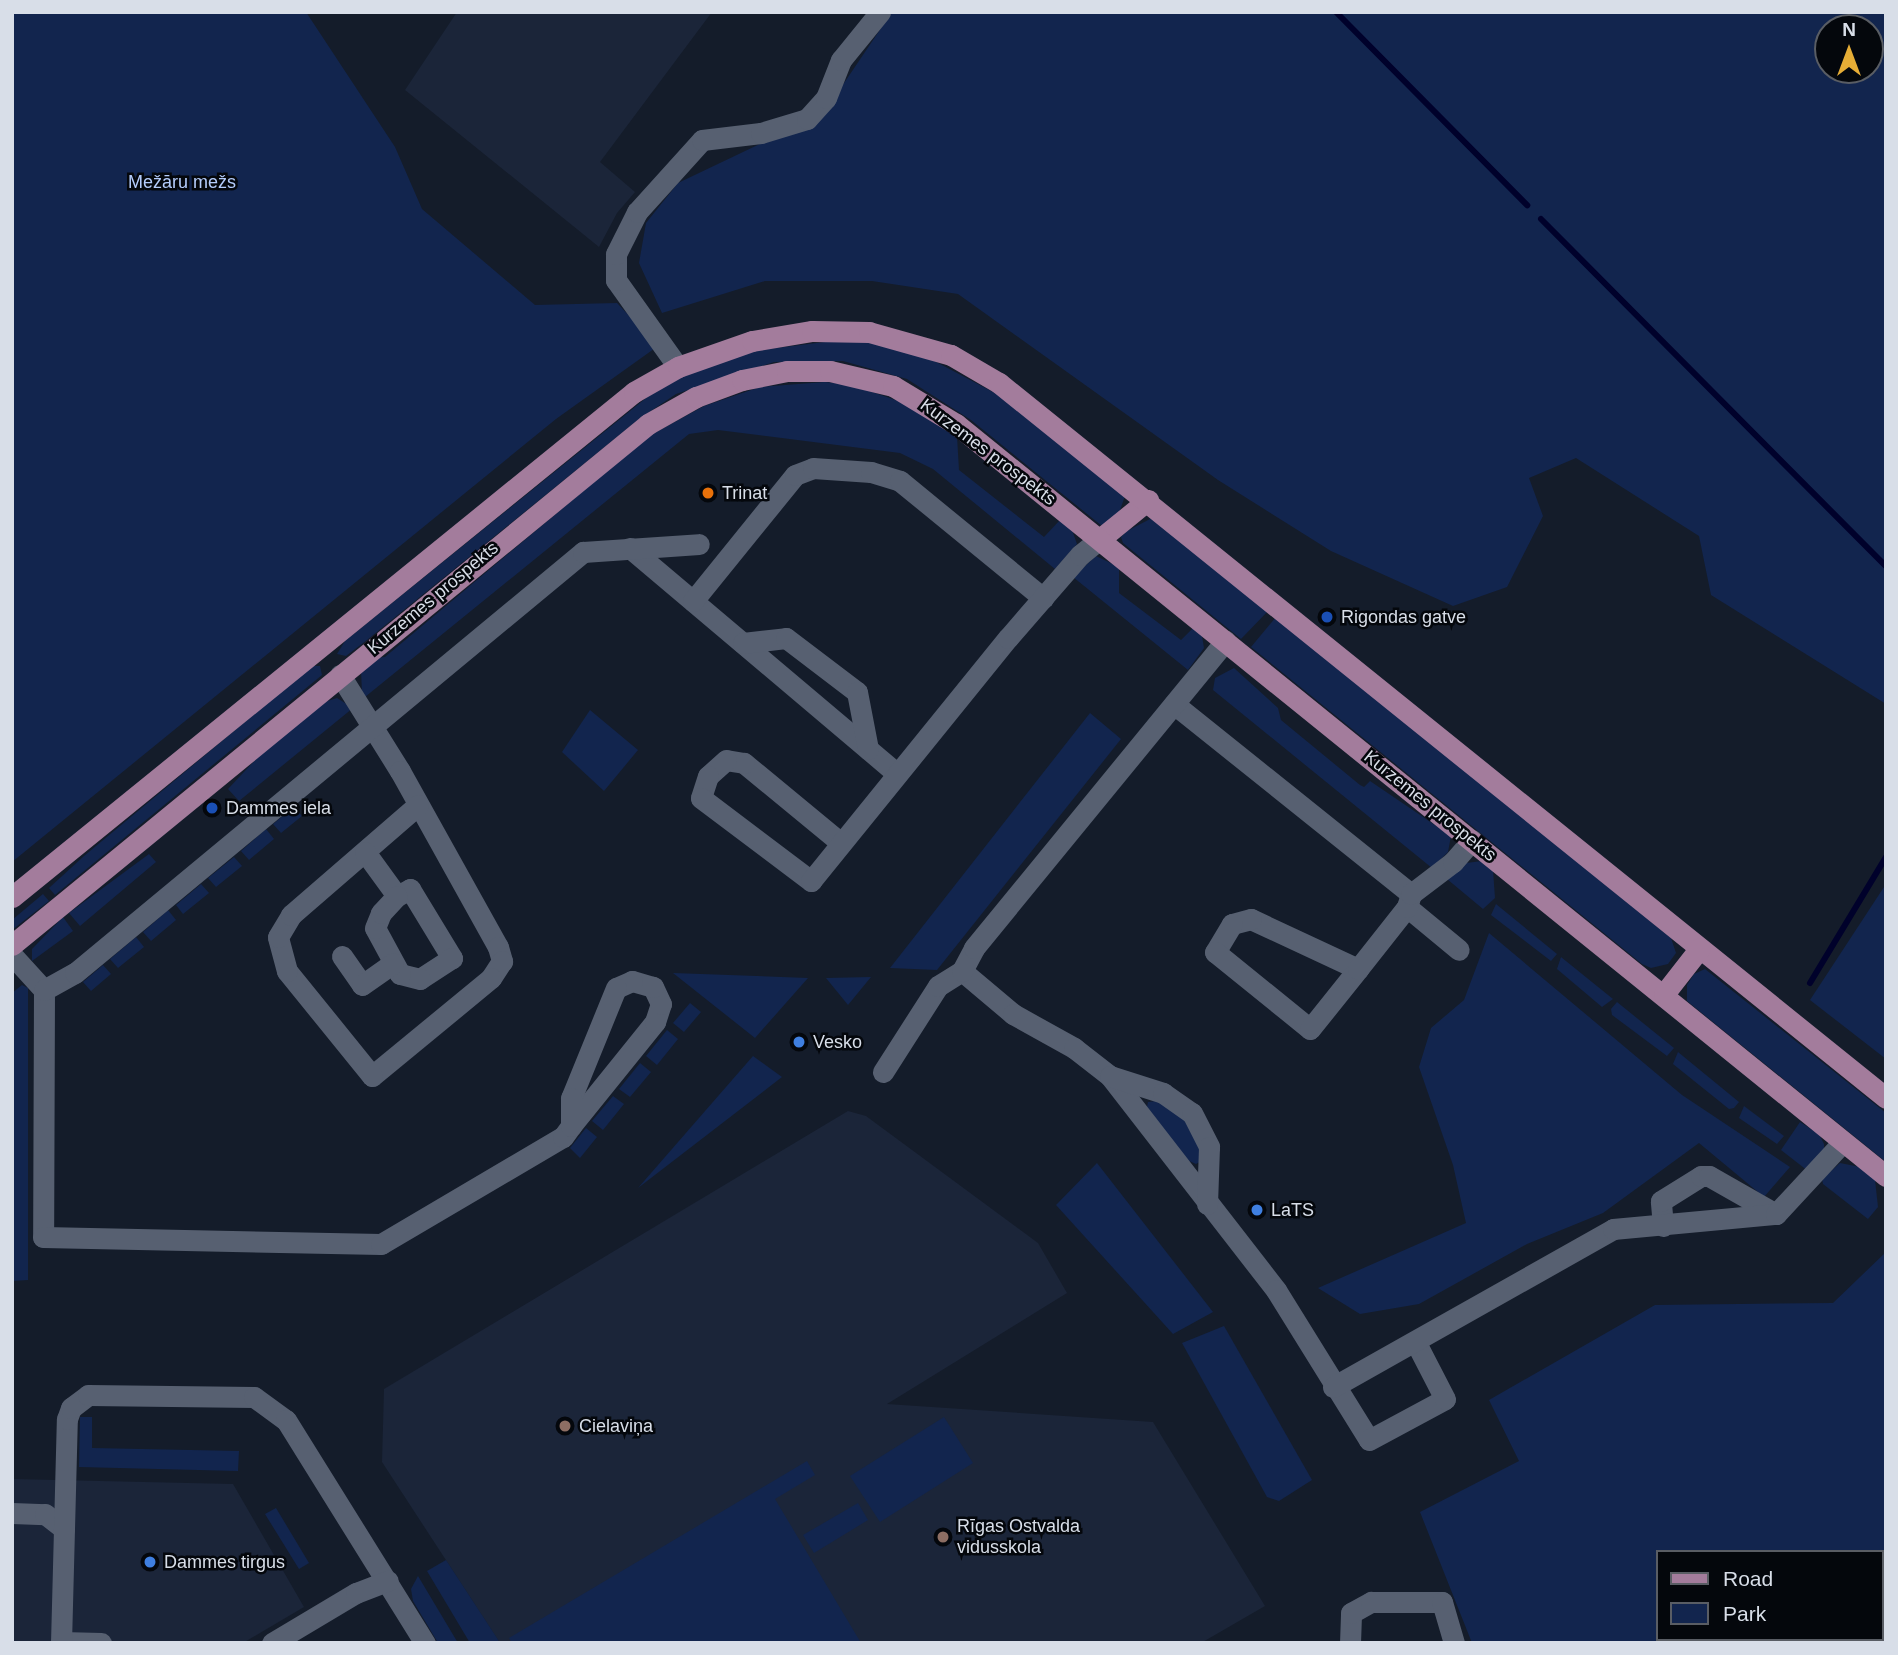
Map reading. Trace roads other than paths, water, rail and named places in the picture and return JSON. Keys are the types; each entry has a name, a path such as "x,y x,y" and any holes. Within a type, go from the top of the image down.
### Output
{"main road":[{"name":"Kurzemes prospekts","path":"12,897 593,422 678,367 752,341 812,331 869,332 910,341 951,355 999,383 1148,500 1886,1098"},
{"name":"Kurzemes prospekts","path":"12,945 632,435 695,397 765,375 808,370 850,374 915,397 956,424 1886,1176"},
{"path":"1100,539 1148,500"},
{"path":"319,648 340,676"},
{"path":"1664,994 1700,948"}],"street":[{"path":"678,367 616,280 616,254 637,212 702,140 761,133 807,119 826,98 841,60 880,12"},
{"path":"693,601 795,475 813,468 871,472 900,481 1043,598"},
{"path":"841,844 737,760 719,762 708,776 701,798 811,881 841,844 896,773 1043,598 1100,539"},
{"path":"44,990 75,972 583,551 699,544"},
{"path":"630,548 896,773"},
{"path":"743,643 786,638 858,692 868,749"},
{"path":"883,1072 938,986 962,971 974,948 1225,641"},
{"path":"340,676 372,724 418,805 502,961 491,978 372,1076 287,971 277,945 291,915 418,805"},
{"path":"1174,704 1409,901 1459,950"},
{"path":"1358,969 1251,919 1231,924 1215,951 1310,1029 1358,969 1409,901 1453,862 1472,840"},
{"path":"365,852 397,896"},
{"path":"410,889 452,958 420,979 400,974 375,928 381,913 397,896 410,889"},
{"path":"12,955 44,990 43,1237 381,1244 553,1145 571,1126 660,1013 659,994 653,987 632,981 616,988 570,1098 571,1126"},
{"path":"342,956 362,985 393,963"},
{"path":"962,971 1013,1014 1074,1048 1110,1076 1276,1290 1332,1387 1369,1440 1445,1399 1415,1341"},
{"path":"1110,1076 1163,1093 1192,1113 1209,1147 1207,1204"},
{"path":"1332,1387 1613,1229 1776,1214 1843,1142"},
{"path":"1663,1226 1661,1201 1701,1176 1709,1176 1776,1214"},
{"path":"101,1643 61,1642 67,1419 88,1395 254,1397 286,1420 425,1643"},
{"path":"12,1513 45,1514 64,1529"},
{"path":"272,1643 356,1593 388,1581"},
{"path":"1350,1643 1351,1613 1364,1603 1442,1602 1454,1643"}],"waterway":[{"path":"1336,12 1527,205"},
{"path":"1541,219 1886,566"},
{"path":"1810,983 1886,857"}],"place":[{"name":"Trinat","path":"708,493"},
{"name":"Rigondas gatve","path":"1327,617"},
{"name":"Dammes iela","path":"212,808"},
{"name":"Vesko","path":"799,1042"},
{"name":"LaTS","path":"1257,1210"},
{"name":"Cielaviņa","path":"565,1426"},
{"name":"Rīgas Ostvalda vidusskola","path":"943,1537"},
{"name":"Dammes tirgus","path":"150,1562"}],"park label":[{"name":"Mežāru mežs","path":"182,182"}]}
